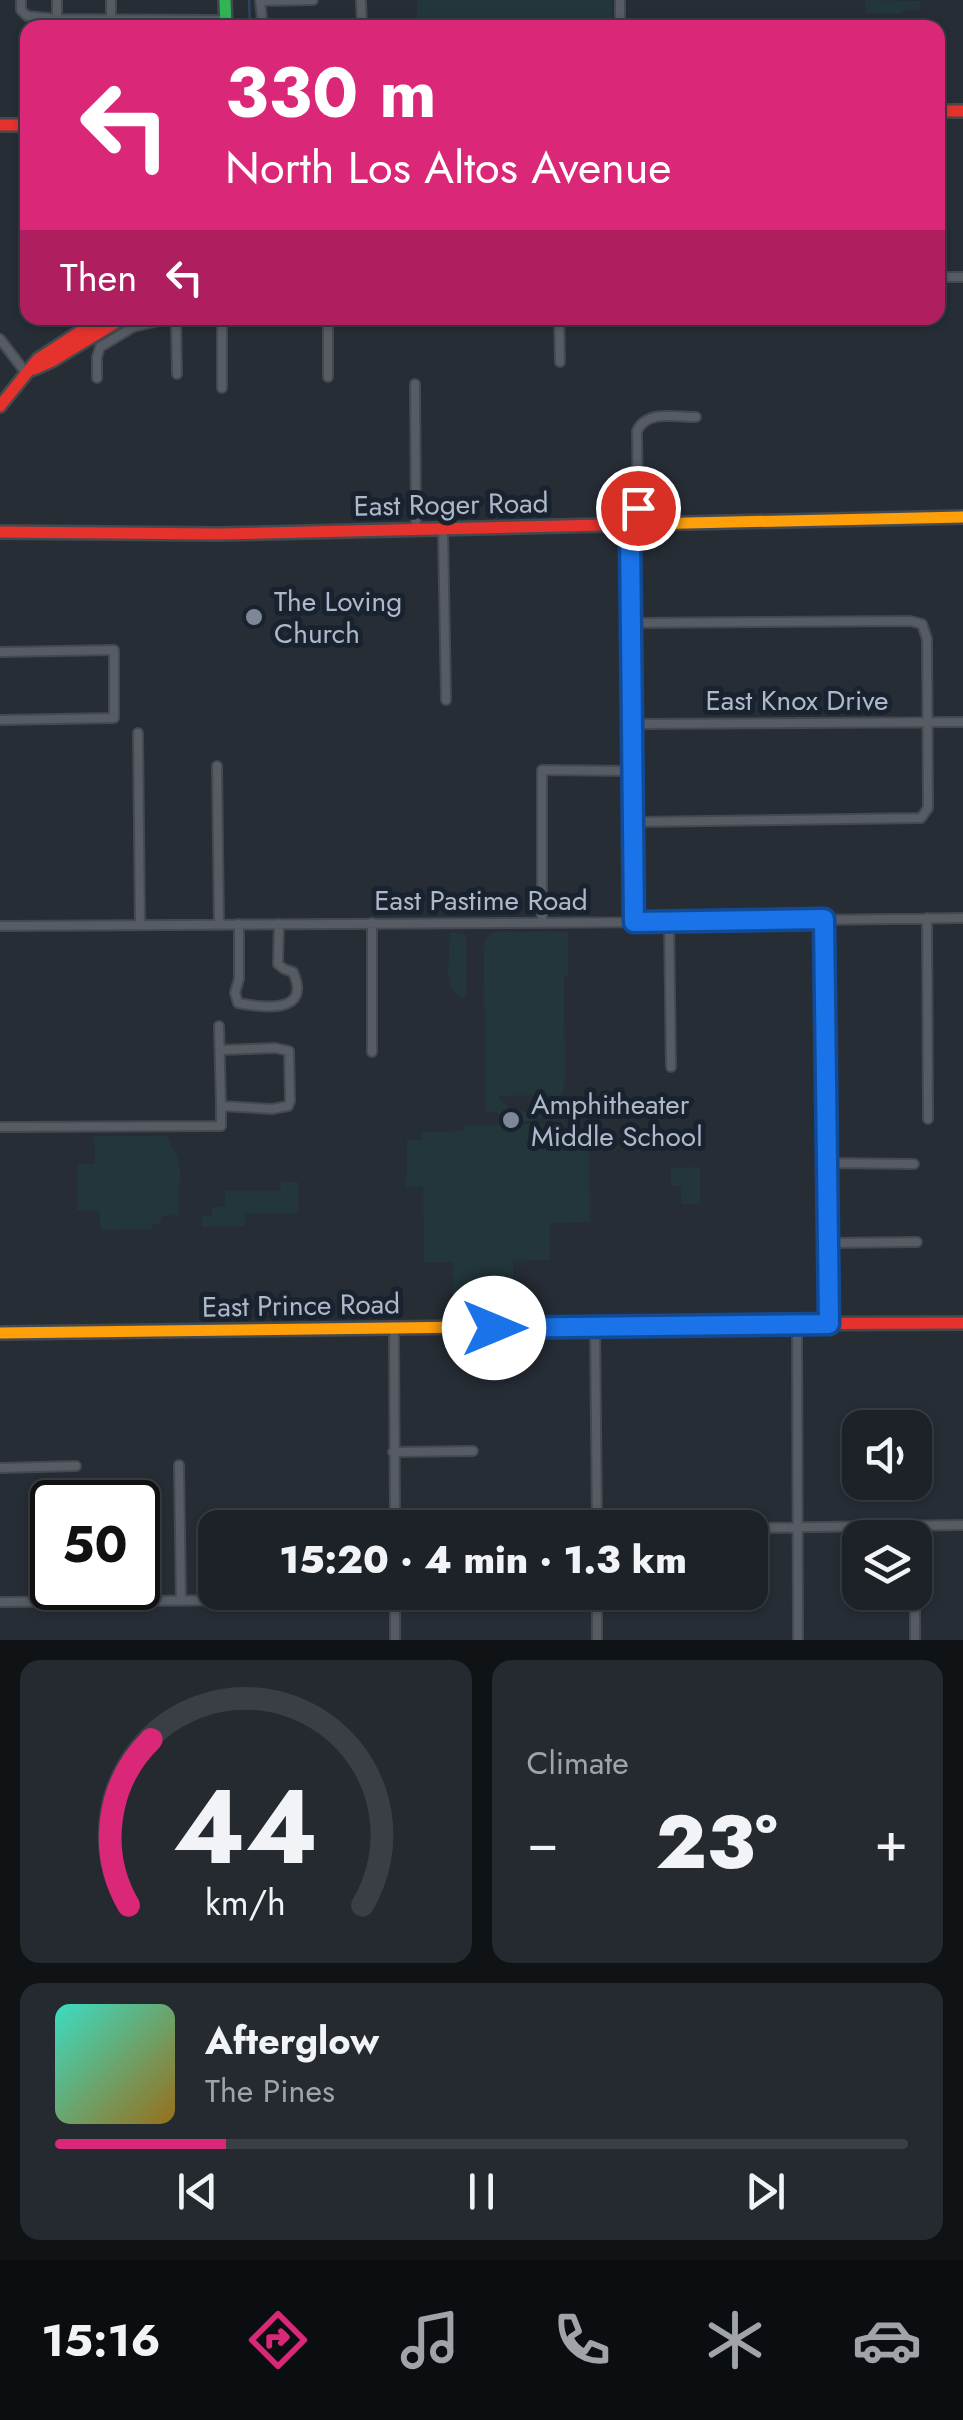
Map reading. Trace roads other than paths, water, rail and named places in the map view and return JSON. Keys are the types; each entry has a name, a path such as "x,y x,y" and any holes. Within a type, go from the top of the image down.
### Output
{"main road":[{"path":"0,406 38,359 90,325"},
{"path":"26,372 111,325"},
{"name":"East Roger Road","path":"0,532 220,534 963,518"},
{"name":"East Prince Road","path":"0,1333 963,1323"}],"street":[{"path":"21,0 21,10 27,16 124,20"},
{"path":"57,0 57,19"},
{"path":"111,0 111,19"},
{"path":"260,0 313,0"},
{"path":"96,378 100,347 139,325"},
{"path":"174,325 177,374"},
{"path":"222,325 222,388"},
{"path":"328,325 328,377"},
{"path":"559,325 560,362"},
{"path":"0,339 26,372"},
{"path":"415,384 416,530"},
{"path":"634,922 630,533 638,513 637,432 640,423 655,417 696,416"},
{"path":"443,530 446,700"},
{"path":"631,623 926,621 928,722 926,817 633,822"},
{"path":"0,652 114,650 114,718 0,720"},
{"name":"East Knox Drive","path":"632,724 963,722"},
{"path":"138,734 140,925"},
{"path":"217,766 219,924"},
{"path":"542,922 542,770 632,771"},
{"path":"927,918 928,1119"},
{"name":"East Pastime Road","path":"0,926 963,918"},
{"path":"824,919 829,1324"},
{"path":"669,922 671,1067"},
{"path":"372,923 372,1052"},
{"path":"239,924 236,998 238,1004 258,1007 288,1004 295,999 296,980 292,972 278,964 279,924"},
{"path":"0,1127 220,1126 220,1026"},
{"path":"220,1050 289,1051 290,1100 288,1106 272,1109 221,1106"},
{"path":"828,1163 914,1164"},
{"path":"828,1243 917,1242"},
{"path":"797,1323 798,1640"},
{"path":"596,1327 597,1510"},
{"path":"394,1328 395,1510"},
{"path":"394,1452 473,1451"},
{"path":"178,1465 181,1601"},
{"path":"0,1468 76,1466"},
{"path":"932,1526 963,1525"},
{"path":"768,1528 842,1527"},
{"path":"0,1602 198,1601"},
{"path":"394,1610 395,1640"},
{"path":"598,1610 598,1640"},
{"path":"915,1610 915,1640"}],"waterway":[{"path":"249,0 250,20"}],"place":[{"name":"The Loving Church","path":"254,617"},
{"name":"Amphitheater Middle School","path":"511,1120"}]}
